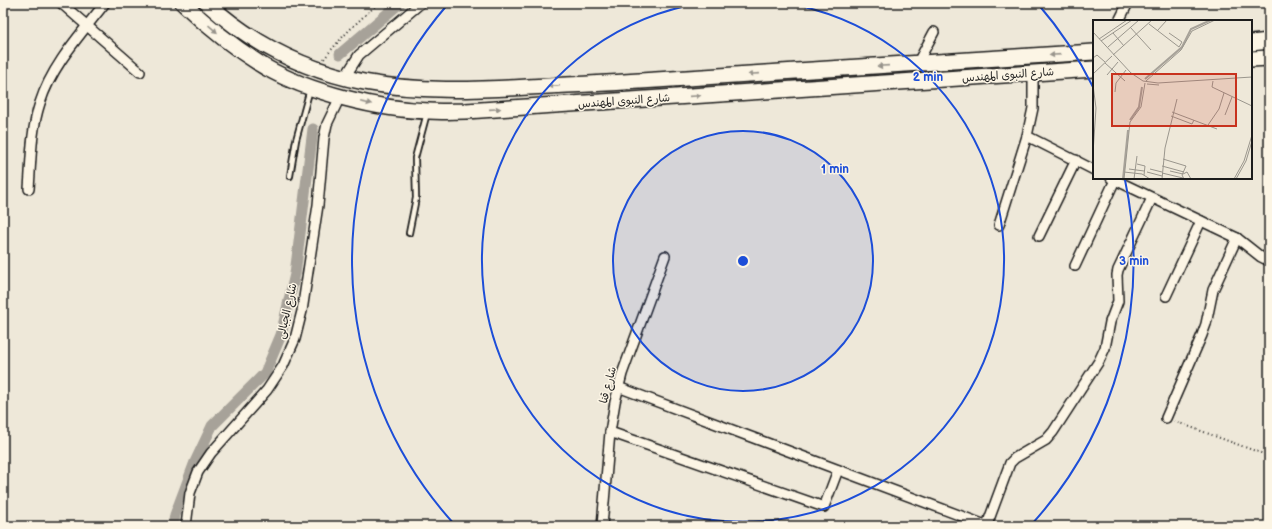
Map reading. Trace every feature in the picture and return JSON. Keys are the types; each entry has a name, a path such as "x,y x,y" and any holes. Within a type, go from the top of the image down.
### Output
{"main road":[{"name":"شارع النبوى المهندس","path":"184,3 220,36 266,67 310,87 340,97 366,103 428,111 466,111 1093,69"},
{"name":"شارع النبوى المهندس","path":"207,3 244,33 257,41 294,60 316,69 366,82 419,89 477,90 584,85 1093,52"},
{"path":"1252,43 1269,42"},
{"path":"1252,59 1269,58"},
{"path":"614,83 612,92 616,101"},
{"path":"584,85 588,94 585,103"}],"street":[{"path":"62,3 140,72"},
{"path":"29,189 34,128 40,103 58,65 73,43 105,3"},
{"path":"345,77 359,55 421,3"},
{"path":"1120,20 1128,3"},
{"path":"917,64 934,32"},
{"path":"999,225 1027,136 1033,108 1033,73"},
{"name":"شارع الجبالى","path":"186,526 190,493 198,472 211,453 258,401 271,384 283,366 295,339 302,311 316,220 324,138 327,124 340,97"},
{"path":"1027,136 1093,169"},
{"path":"1039,236 1076,160"},
{"path":"1075,266 1113,179 1237,238 1261,257 1269,261"},
{"path":"618,387 988,526 1010,463 1015,458 1046,440 1099,361 1105,348 1110,322 1118,301 1118,270 1152,198"},
{"path":"1166,296 1201,221"},
{"path":"1166,418 1202,335 1206,324 1213,290 1237,238"},
{"name":"شارع قنا","path":"602,526 610,432 618,387 665,256"},
{"path":"610,432 824,508 838,470"}],"lane":[{"path":"290,176 296,140 310,87"},
{"path":"409,233 416,198 415,158 428,111"}],"path":[{"path":"316,69 332,48 355,24 379,3"},
{"path":"1166,418 1269,456"}],"waterway":[{"path":"340,54 400,3"},
{"path":"173,526 175,515 195,462 212,426 265,373 281,335 295,274 313,129"}]}
